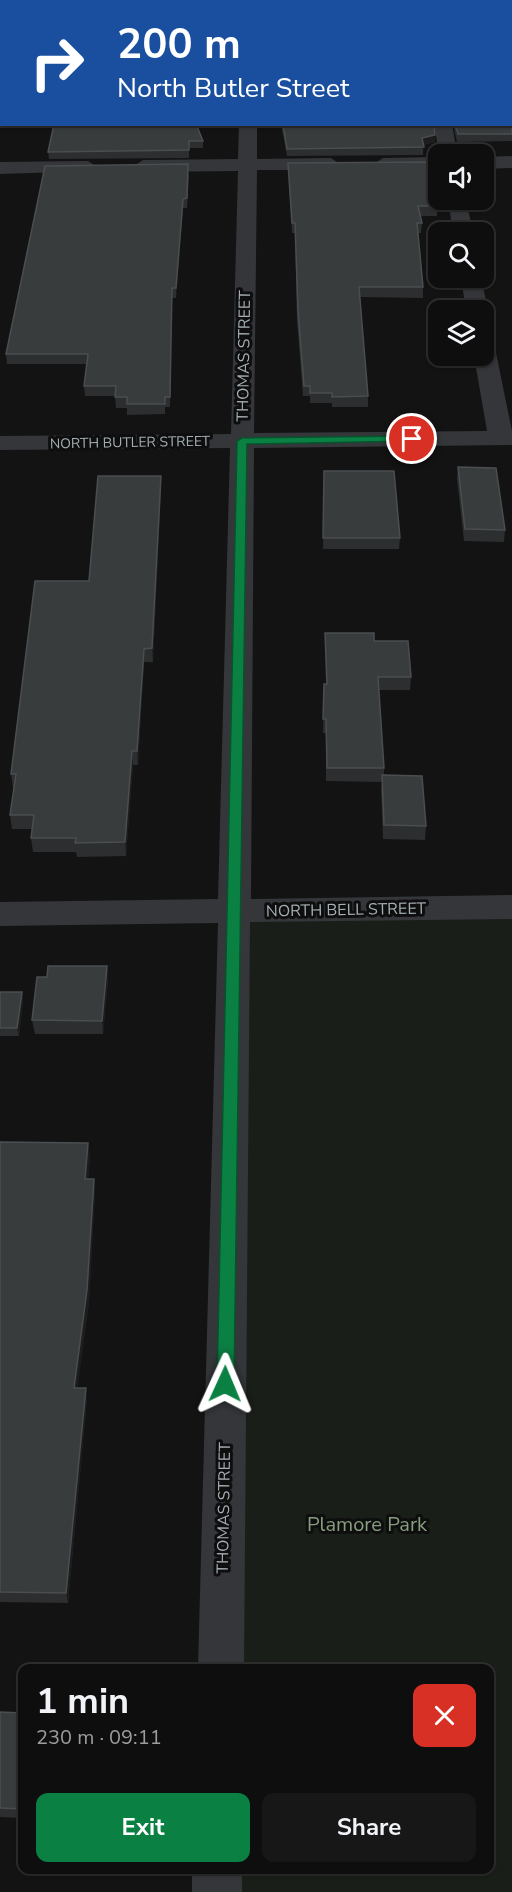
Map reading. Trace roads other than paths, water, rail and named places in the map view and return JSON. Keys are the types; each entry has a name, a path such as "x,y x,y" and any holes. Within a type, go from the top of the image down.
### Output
{"street":[{"name":"THOMAS STREET","path":"221,1664 248,126"},
{"path":"442,126 446,144"},
{"path":"494,163 512,162"},
{"path":"129,166 428,163"},
{"path":"0,168 106,167"},
{"path":"489,366 506,438"},
{"name":"NORTH BUTLER STREET","path":"0,443 506,438"},
{"name":"NORTH BELL STREET","path":"0,914 512,907"},
{"path":"216,1892 217,1874"}],"park label":[{"name":"Plamore Park","path":"367,1524"}]}
